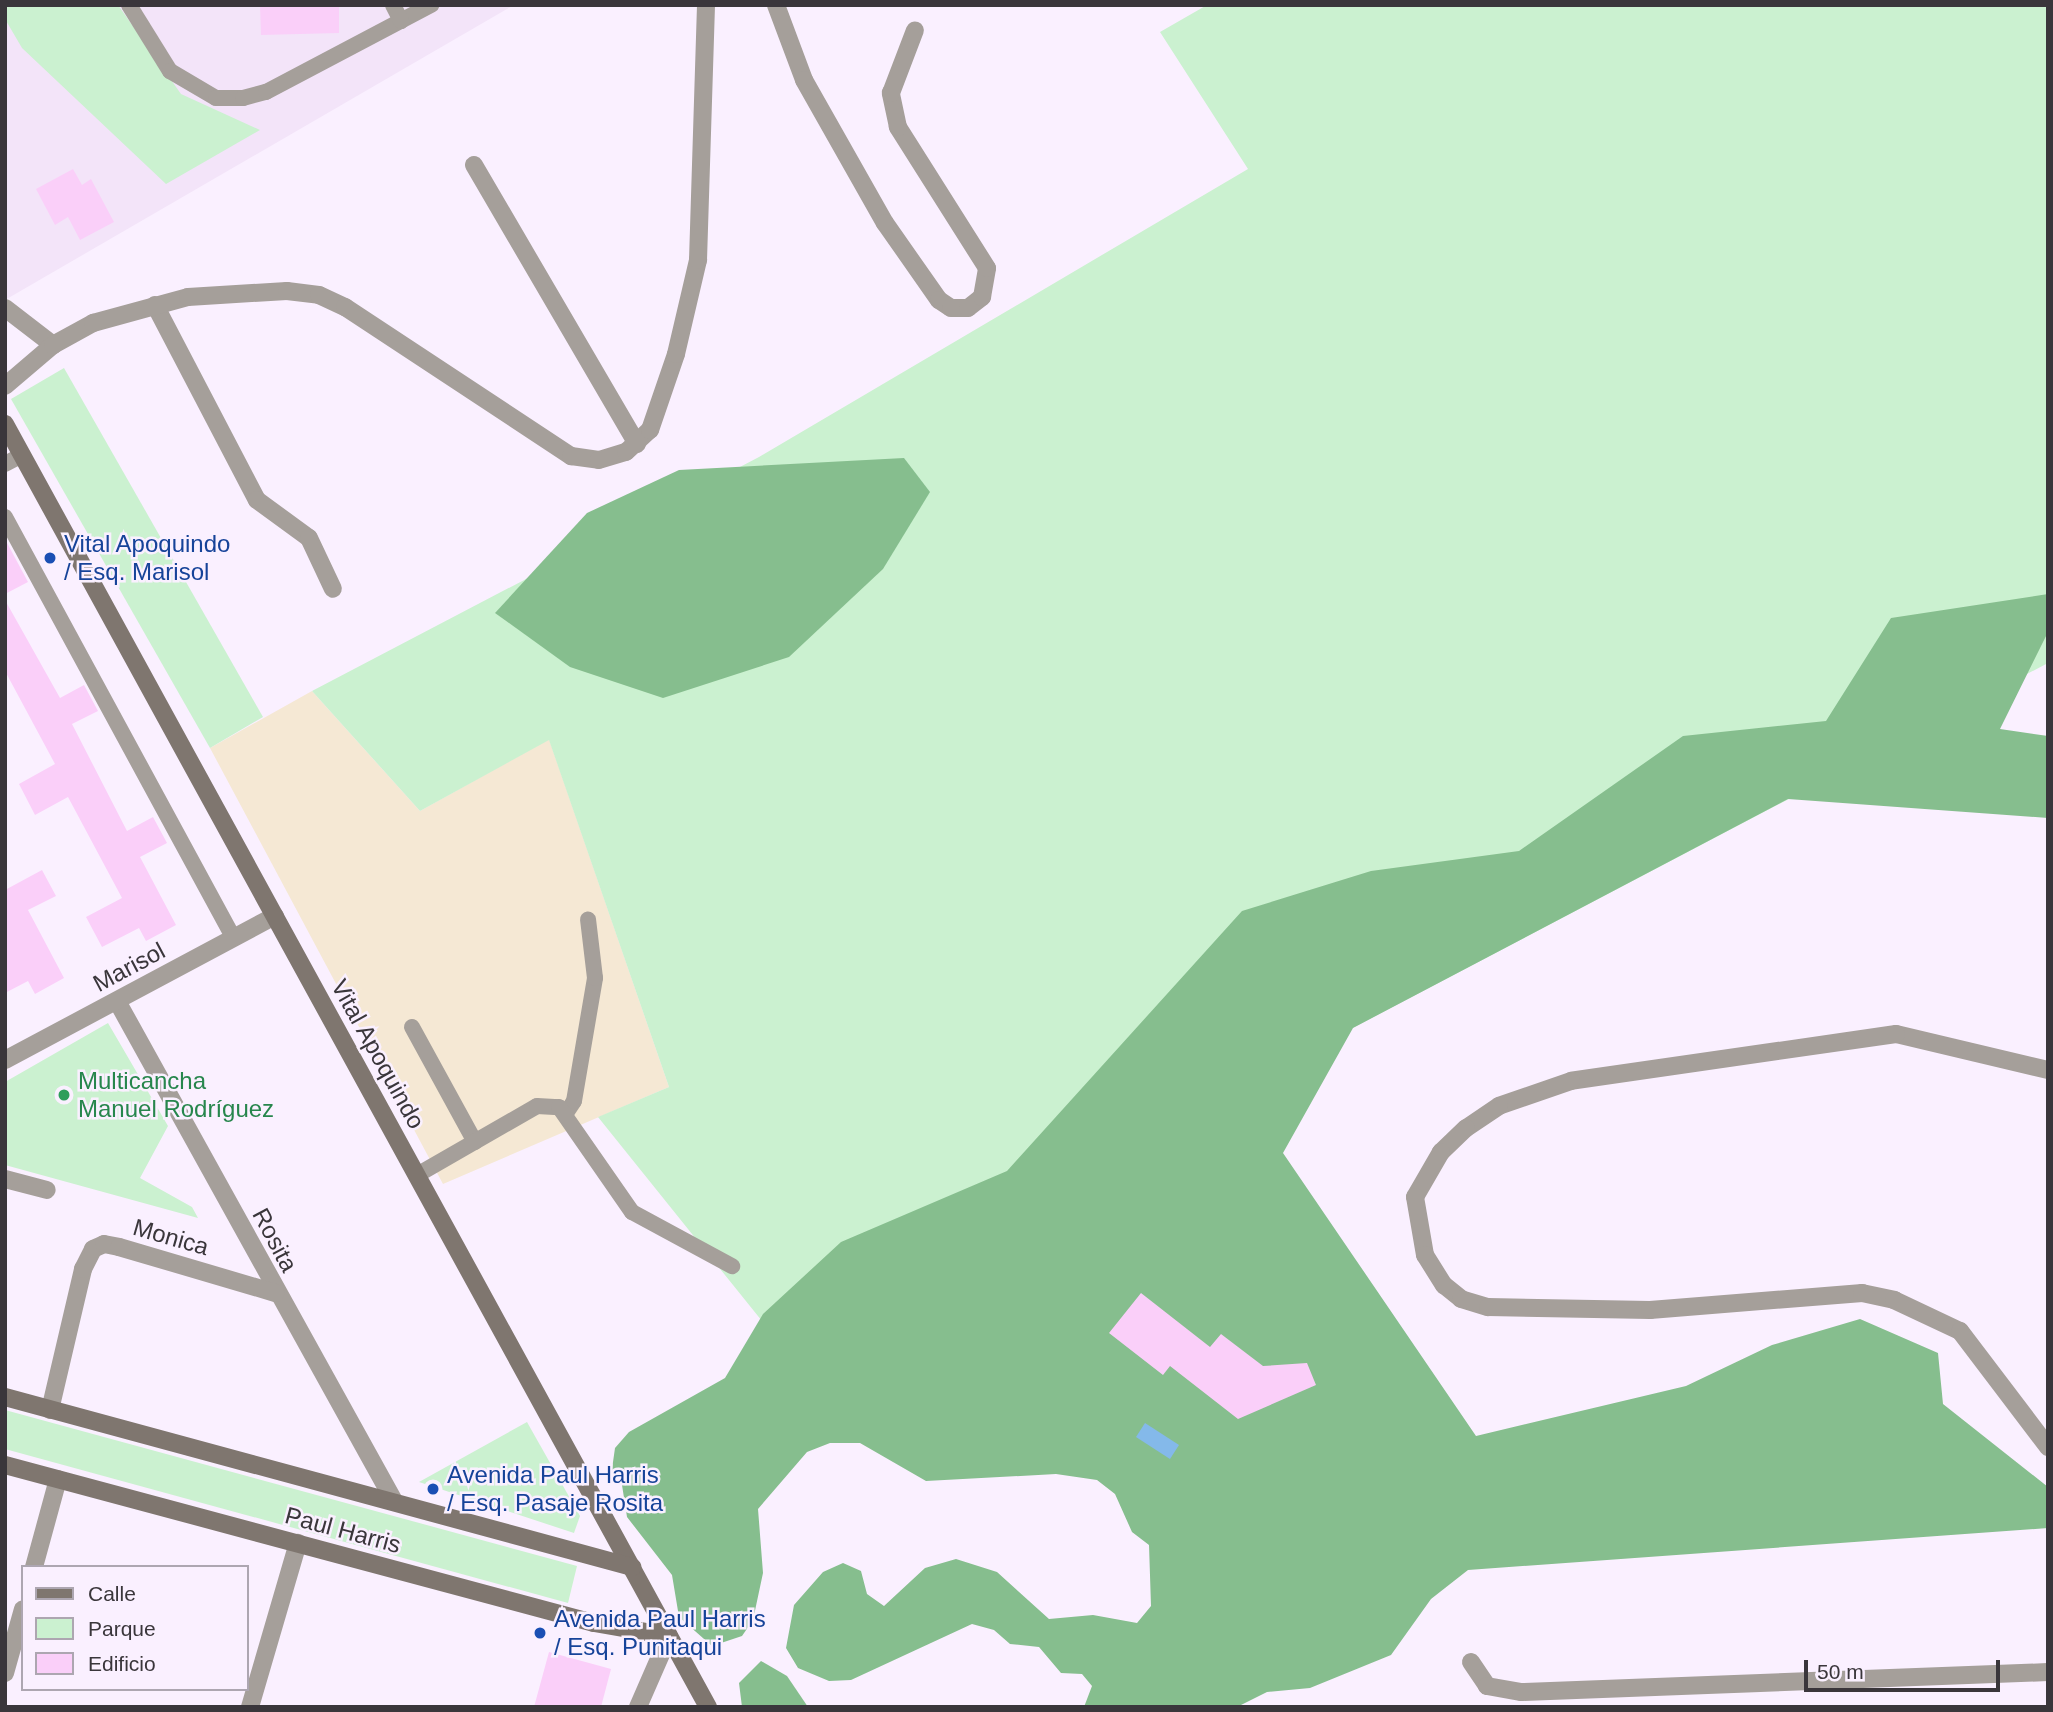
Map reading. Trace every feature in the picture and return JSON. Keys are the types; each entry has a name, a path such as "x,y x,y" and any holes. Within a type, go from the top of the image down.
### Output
{"street":[{"path":"5,386 53,345 93,323 155,305 253,291 319,295 571,456 606,459 638,444 650,430 676,355 698,260 704,209 706,5"},
{"path":"776,5 804,79 885,223 939,300 951,308 968,308 982,298 987,268 898,127 891,93 915,30"},
{"path":"474,165 638,444"},
{"path":"155,305 257,500 309,538 333,589"},
{"path":"5,308 53,345"},
{"name":"Vital Apoquindo","path":"5,424 708,1707"},
{"name":"Marisol","path":"5,1060 275,916"},
{"name":"Rosita","path":"117,1001 275,1293 394,1501"},
{"path":"2048,1070 1896,1034 1571,1081 1499,1107 1466,1128 1441,1152 1415,1197 1425,1255 1444,1285 1461,1299 1488,1307 1650,1310 1861,1293 1894,1300 1960,1331 2048,1447"},
{"path":"5,1179 47,1190"},
{"name":"Monica","path":"50,1410 83,1269 93,1250 119,1247 275,1293"},
{"name":"Paul Harris","path":"5,1397 632,1567"},
{"name":"Paul Harris","path":"5,1465 594,1623 669,1636"},
{"path":"35,1565 58,1479"},
{"path":"250,1707 298,1544"},
{"path":"5,1673 21,1616"},
{"path":"638,1707 669,1636"},
{"path":"1471,1662 1487,1686 1521,1692 2048,1672"}],"lane":[{"path":"129,5 170,71 216,98 266,92 431,5"},
{"path":"393,5 401,21"},
{"path":"5,464 22,455"},
{"path":"5,517 234,939"},
{"path":"566,1113 574,1101 595,978 588,919"},
{"path":"412,1027 475,1142"},
{"path":"417,1175 546,1103 566,1113 632,1212 732,1266"}],"shaded area":[{"path":"5,5 514,5 5,300"},
{"path":"312,691 420,811 549,739 669,1087 443,1184 210,748"}],"green space":[{"path":"5,5 118,5 181,94 260,130 166,184 22,48 5,19"},
{"path":"1207,5 2048,5 2048,663 1238,1088 778,1341 598,1117 669,1087 549,740 420,811 312,691 759,457 1248,169 1160,32"},
{"path":"64,368 263,717 210,748 11,399"},
{"path":"904,458 930,492 883,569 789,657 663,698 570,667 495,613 587,513 679,470"},
{"path":"2048,594 2048,632 2000,729 2048,736 2048,818 1788,799 1353,1028 1283,1153 1476,1436 1686,1386 1772,1345 1860,1319 1938,1353 1943,1404 2048,1487 2048,1528 1468,1570 1431,1599 1391,1655 1310,1688 1267,1692 1237,1707 1084,1707 1092,1686 1082,1674 1061,1673 1039,1647 1010,1644 994,1630 972,1624 851,1680 829,1681 798,1668 786,1648 794,1605 823,1572 843,1563 861,1571 867,1594 884,1606 925,1568 956,1559 997,1572 1049,1619 1093,1615 1137,1623 1151,1606 1149,1545 1132,1532 1115,1494 1097,1480 1056,1474 926,1481 860,1443 830,1443 807,1452 758,1509 763,1573 753,1620 742,1636 712,1646 679,1617 672,1575 627,1517 622,1485 612,1469 615,1448 629,1432 725,1378 763,1314 841,1242 1007,1171 1242,911 1371,871 1519,851 1683,736 1826,721 1891,618"},
{"path":"108,1023 168,1126 140,1178 192,1207 198,1218 5,1165 5,1082"},
{"path":"5,1410 577,1566 568,1603 5,1449"},
{"path":"527,1422 580,1516 574,1533 419,1482"},
{"path":"761,1661 787,1676 808,1707 742,1707 739,1683"}],"water":[{"path":"1145,1423 1179,1445 1170,1459 1136,1437"}],"building":[{"path":"260,5 339,5 339,33 261,35"},
{"path":"73,169 82,185 91,179 114,222 80,240 68,217 55,225 36,189"},
{"path":"5,539 28,582 5,594"},
{"path":"5,600 60,698 84,685 98,711 72,724 127,831 153,817 167,843 140,857 176,925 146,941 139,928 102,947 86,917 122,898 68,797 35,815 19,784 55,764 5,671"},
{"path":"42,870 56,896 28,910 64,978 35,994 28,981 5,993 5,890"},
{"path":"1141,1293 1210,1347 1221,1334 1263,1366 1307,1363 1316,1385 1238,1419 1170,1366 1163,1375 1109,1333"},
{"path":"549,1652 611,1669 601,1707 534,1707"}],"place":[{"name":"Vital Apoquindo / Esq. Marisol","path":"50,558"},
{"name":"Multicancha Manuel Rodríguez","path":"64,1095"},
{"name":"Avenida Paul Harris / Esq. Pasaje Rosita","path":"433,1489"},
{"name":"Avenida Paul Harris / Esq. Punitaqui","path":"540,1633"}]}
